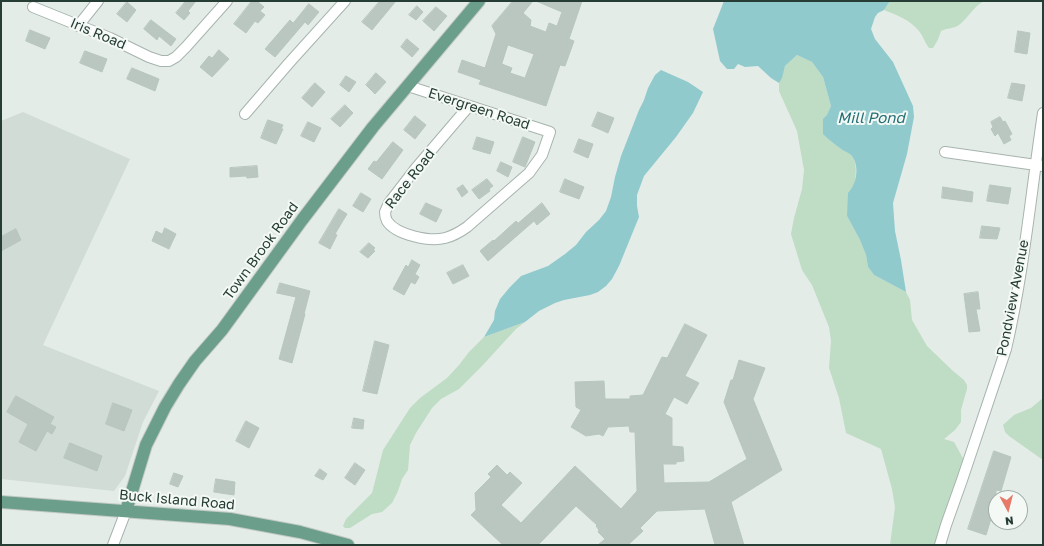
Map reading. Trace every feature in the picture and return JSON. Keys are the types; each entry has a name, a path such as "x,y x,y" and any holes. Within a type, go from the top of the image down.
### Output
{"main road":[{"name":"Town Brook Road","path":"126,511 146,444 179,384 195,361 222,330 302,220 373,127 480,1"},
{"name":"Buck Island Road","path":"1,502 230,519 307,533 348,545"}],"street":[{"path":"78,26 98,1"},
{"name":"Iris Road","path":"34,7 110,38 149,57 169,61 181,52 226,1"},
{"path":"245,114 345,1"},
{"name":"Evergreen Road","path":"408,86 550,132 542,155 529,173 467,227 457,234 445,238 424,239"},
{"name":"Race Road","path":"424,239 409,235 396,228 387,221 385,212 389,203 416,168 469,106"},
{"name":"Pondview Avenue","path":"940,545 1006,349 1020,281 1039,166 1043,114"},
{"path":"945,152 1039,166"},
{"name":"Town Brook Road","path":"113,545 126,511"}],"shaded area":[{"path":"23,112 130,159 43,345 159,391 143,422 125,476 114,491 1,479 1,121"}],"green space":[{"path":"890,1 984,1 977,6 959,25 941,31 933,48 929,48 920,33 912,24 884,10"},
{"path":"797,55 812,62 823,77 831,106 827,116 830,141 849,153 854,161 856,176 847,216 860,240 866,255 868,267 874,275 906,292 910,300 912,320 927,346 964,380 967,385 961,410 961,422 955,430 944,439 954,442 964,460 960,481 953,490 944,516 940,545 890,545 895,507 892,489 881,449 846,433 839,398 829,368 831,341 829,327 812,285 802,270 791,234 802,189 804,170 797,131 779,91 779,83 785,66"},
{"path":"525,322 516,329 459,389 441,399 432,408 410,445 408,470 402,479 392,503 382,512 372,514 350,528 345,528 343,526 346,519 372,493 383,450 410,408 420,398 447,378 484,337"},
{"path":"1043,398 1043,460 1009,436 1005,432 1003,425 1014,415 1031,408"}],"water":[{"name":"Mill Pond","path":"724,1 890,1 884,10 878,13 875,17 871,29 875,39 893,62 913,106 914,117 907,154 893,203 895,231 906,292 874,275 868,267 866,255 860,240 847,216 848,193 854,185 856,164 851,155 823,134 823,119 827,115 831,106 823,77 812,62 797,55 785,66 779,83 758,66 745,67 738,64 734,69 727,69 720,61 713,29"},
{"path":"661,70 688,82 703,92 693,113 676,137 644,176 637,195 639,217 619,266 612,279 598,292 555,303 539,311 525,322 484,337 494,320 495,311 500,299 510,287 521,276 548,266 565,254 576,245 606,211 621,156 648,88 655,75"}],"building":[{"path":"186,1 196,1 188,11 190,13 184,20 176,13"},
{"path":"252,1 257,1 264,7 260,11 265,15 258,23 255,21 246,33 234,24"},
{"path":"380,1 396,1 372,30 362,22"},
{"path":"513,1 533,1 523,13 531,20 530,26 546,32 549,23 557,26 562,12 536,1 582,1 569,39 574,41 565,66 560,65 546,106 479,84 481,80 458,72 462,60 485,68 496,34 492,26","holes":["508,45 534,54 525,78 510,73 512,68 502,64"]},
{"path":"127,2 136,10 127,22 117,14"},
{"path":"309,4 319,12 308,25 305,22 275,57 265,49 290,20 293,23"},
{"path":"417,6 423,12 416,20 409,15"},
{"path":"436,7 447,16 434,31 423,21"},
{"path":"151,20 176,39 171,46 159,36 157,40 144,29"},
{"path":"30,30 50,38 45,49 26,41"},
{"path":"1018,31 1030,33 1027,54 1015,52"},
{"path":"407,39 419,49 412,57 401,47"},
{"path":"219,50 229,59 212,77 200,67 209,56 212,58"},
{"path":"85,51 107,59 102,72 80,63"},
{"path":"132,68 159,79 155,91 127,79"},
{"path":"376,73 386,82 375,94 366,85"},
{"path":"346,76 356,82 349,92 340,85"},
{"path":"315,83 325,92 312,107 302,98"},
{"path":"1012,83 1025,85 1022,101 1008,98"},
{"path":"345,105 353,113 340,127 331,119"},
{"path":"598,112 614,118 608,133 592,126"},
{"path":"415,116 426,125 415,139 404,130"},
{"path":"1000,117 1003,122 1005,121 1012,134 1009,136 1011,140 1004,144 998,133 995,136 991,129 993,127 991,122"},
{"path":"268,120 283,125 281,129 283,129 276,144 261,138"},
{"path":"308,122 321,128 314,142 301,136"},
{"path":"477,137 494,142 490,154 473,149"},
{"path":"523,137 535,142 525,167 513,162"},
{"path":"579,139 593,144 588,158 574,152"},
{"path":"393,142 403,150 382,179 368,169"},
{"path":"501,162 512,167 508,177 497,171"},
{"path":"257,166 258,177 230,177 230,168"},
{"path":"487,179 493,186 489,189 490,191 479,199 472,190"},
{"path":"565,179 584,187 579,199 560,192"},
{"path":"463,185 468,192 462,197 457,189"},
{"path":"990,185 1011,188 1008,204 987,201"},
{"path":"943,187 973,192 972,202 942,198"},
{"path":"361,193 371,199 363,212 353,206"},
{"path":"426,203 442,210 436,222 420,214"},
{"path":"542,203 550,214 537,225 534,221 488,261 480,251 493,240 494,241 516,221 518,223"},
{"path":"339,209 347,214 335,234 337,235 330,249 319,243"},
{"path":"982,226 1000,228 997,239 980,238"},
{"path":"165,228 176,234 169,249 152,241 156,231 162,234"},
{"path":"16,229 21,240 1,251 1,237"},
{"path":"369,243 375,248 373,250 375,251 368,258 360,252"},
{"path":"412,260 420,265 415,274 419,277 415,284 411,282 404,295 393,289 406,265 408,267"},
{"path":"463,265 469,276 453,284 447,273"},
{"path":"280,283 310,291 292,363 279,359 296,297 277,293"},
{"path":"978,292 980,309 976,309 980,331 969,332 964,294"},
{"path":"685,324 707,335 685,376 699,383 687,404 674,397 665,414 672,418 672,446 683,447 684,461 676,462 676,464 663,464 664,483 709,482 747,459 724,402 739,360 765,368 753,399 782,470 731,502 744,545 715,545 705,509 657,511 640,528 643,531 628,545 598,545 605,539 598,532 599,530 596,526 597,525 576,506 538,545 503,545 471,515 476,510 475,493 491,477 488,474 497,465 507,475 510,472 522,483 501,505 521,523 575,466 621,509 637,491 635,432 630,432 629,426 608,427 603,436 599,434 586,436 571,427 581,410 576,407 575,382 604,381 605,399 630,399 630,396 643,395 662,357 667,358"},
{"path":"375,341 389,345 377,394 363,391"},
{"path":"16,396 54,417 50,424 56,427 52,434 47,431 36,451 19,442 28,424 7,412"},
{"path":"113,403 132,410 124,431 106,424"},
{"path":"354,418 364,420 363,429 352,428"},
{"path":"246,421 259,428 249,448 236,441"},
{"path":"70,443 102,456 97,471 64,458"},
{"path":"994,451 1011,457 1001,490 988,490 988,529 986,535 968,529"},
{"path":"355,463 365,470 355,485 345,478"},
{"path":"320,469 327,474 323,480 315,476"},
{"path":"174,473 183,476 178,487 170,484"},
{"path":"216,479 235,482 234,495 214,492"}]}
